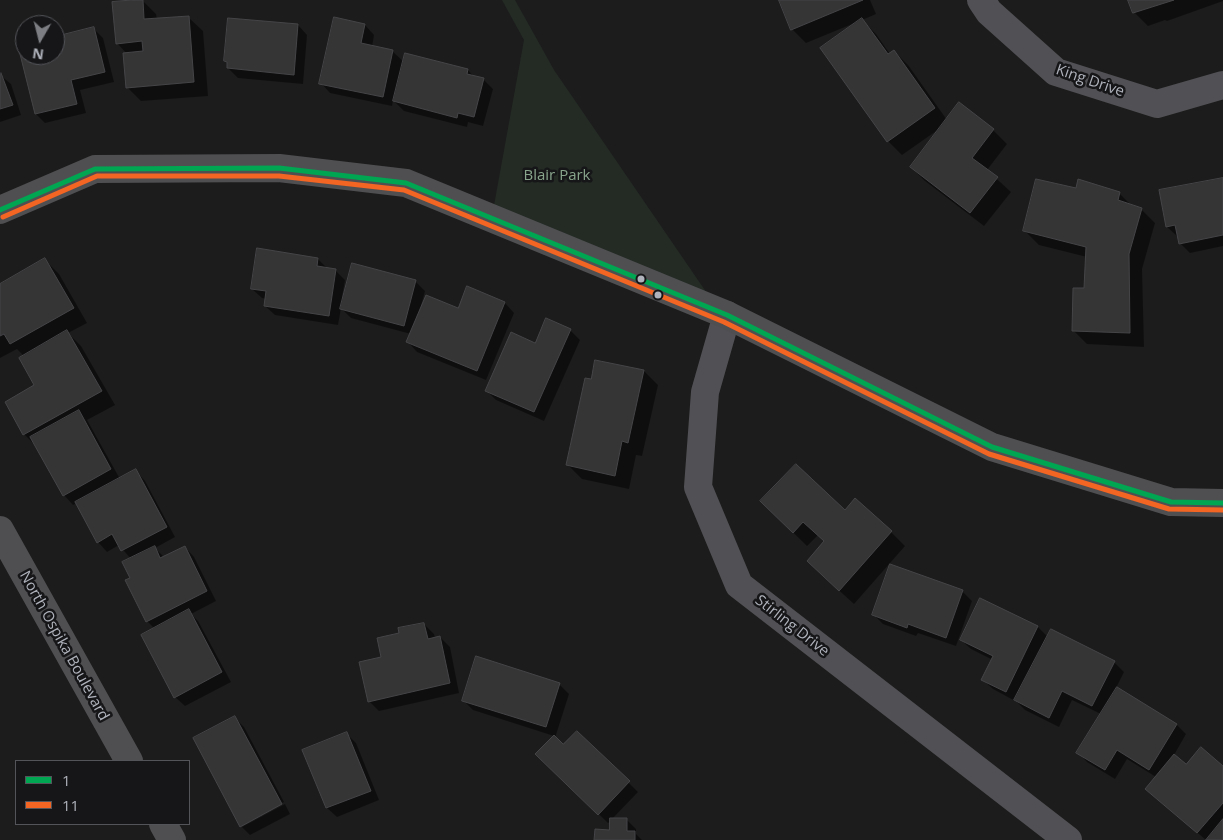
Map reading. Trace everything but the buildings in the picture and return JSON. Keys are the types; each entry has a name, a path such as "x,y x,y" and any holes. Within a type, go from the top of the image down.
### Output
{"street":[{"name":"King Drive","path":"981,0 989,12 1056,72 1157,104 1223,84"},
{"path":"0,210 95,169 279,168 406,183 727,315 992,447 1171,502 1223,503"},
{"name":"Stirling Drive","path":"727,315 705,392 698,487 739,585 1068,840"},
{"name":"North Ospika Boulevard","path":"0,530 128,760"},
{"path":"164,825 172,840"}],"green space":[{"name":"Blair Park","path":"502,0 515,0 554,70 713,302 493,211 524,40"}],"transit line":[{"name":"1","path":"0,210 95,169 279,168 406,183 727,315 992,447 1171,502 1223,503"},
{"name":"11","path":"3,217 97,176 279,176 404,190 724,322 989,454 1169,509 1223,510"}]}
